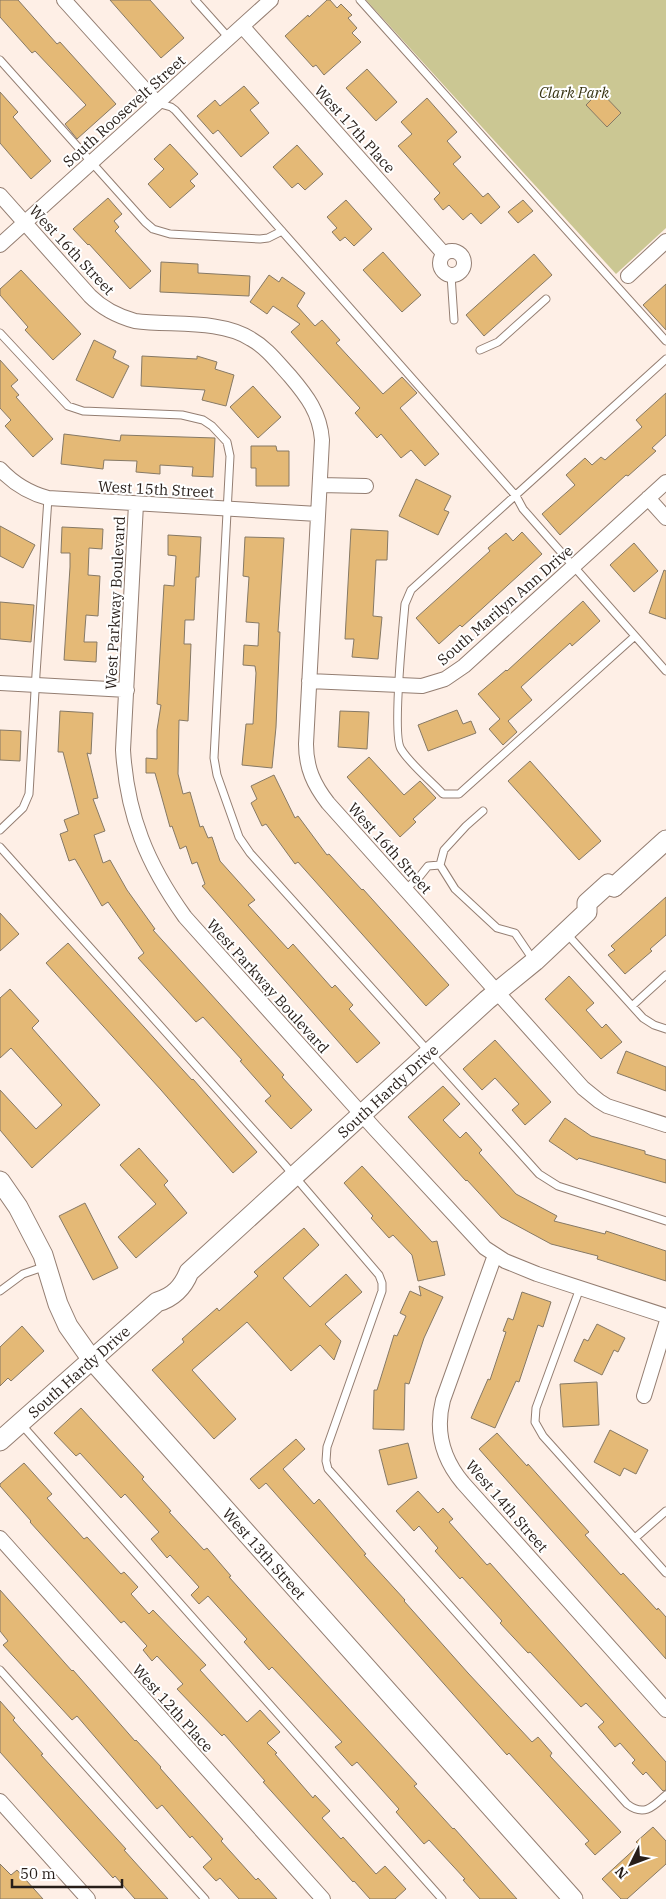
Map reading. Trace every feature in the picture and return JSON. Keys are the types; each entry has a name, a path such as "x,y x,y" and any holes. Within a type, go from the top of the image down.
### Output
{"street":[{"path":"64,0 156,103"},
{"name":"South Roosevelt Street","path":"0,245 271,0"},
{"name":"West 17th Place","path":"242,26 444,254 440,260 442,269 447,274 452,275"},
{"name":"West 16th Street","path":"0,196 90,296 115,314 144,322 226,328 252,339 266,350 304,392 318,418 322,440 306,756 313,781 328,803 497,993 590,1094 607,1106 666,1125"},
{"path":"628,276 666,241"},
{"path":"444,254 455,251 459,252 464,259 462,270 452,275"},
{"name":"West 15th Street","path":"0,469 14,483 25,490 48,498 318,514"},
{"name":"South Marilyn Ann Drive","path":"310,681 422,686 434,684 456,673 666,482"},
{"path":"320,484 366,486"},
{"path":"648,498 666,518"},
{"name":"West Parkway Boulevard","path":"136,504 124,750 126,784 139,836 154,871 185,917 477,1240 495,1255 526,1270 666,1316"},
{"path":"0,683 127,690"},
{"name":"South Hardy Drive","path":"0,1442 157,1302 168,1299 184,1284 189,1272 429,1053 587,912 595,913 616,894 614,887 666,840"},
{"name":"West 13th Street","path":"0,1181 26,1221 47,1266 58,1304 68,1326 92,1360 573,1899"},
{"name":"West 14th Street","path":"495,1255 443,1400 439,1424 445,1455 463,1482 666,1710"},
{"path":"644,1396 666,1324"},
{"name":"West 12th Place","path":"0,1538 323,1899"},
{"path":"0,1801 88,1899"}],"lane":[{"path":"195,0 229,38"},
{"path":"360,0 666,341"},
{"path":"0,60 153,229 161,232 260,239 282,232"},
{"path":"156,103 175,110 516,496 523,509 666,671"},
{"path":"452,275 454,320"},
{"path":"480,350 498,342 546,299"},
{"path":"0,333 62,402 75,409 182,415 203,420 212,426 227,442 230,451 214,758 217,775 239,836 250,853 539,1174 558,1186 666,1221"},
{"path":"635,636 459,794 443,794 401,750 397,735 404,604 411,590 666,359"},
{"path":"0,830 24,808 29,794 48,498"},
{"path":"483,811 444,850 440,865 455,889 497,928 515,933 534,961"},
{"path":"0,847 294,1176 373,1267 382,1283 382,1291 327,1447 326,1461 328,1469 627,1804 634,1809 642,1811 650,1809 666,1795"},
{"path":"405,890 428,866 440,865"},
{"path":"565,932 648,1022 666,1029"},
{"path":"632,1006 666,975"},
{"path":"0,1291 23,1274 47,1266"},
{"path":"580,1288 536,1408 535,1422 542,1436 666,1573"},
{"path":"20,1423 442,1899"},
{"path":"635,1538 666,1510"},
{"path":"0,1670 205,1899"}],"green space":[{"name":"Clark Park","path":"366,0 666,0 666,228 616,274"}],"building":[{"path":"0,0 18,0 57,44 60,42 116,104 77,139 65,124 86,105 35,51 32,53 0,17"},
{"path":"110,0 150,0 184,38 161,58"},
{"path":"327,0 330,0 337,8 341,4 352,15 348,18 357,28 352,33 361,42 324,75 316,65 313,67 285,36"},
{"path":"367,69 397,102 376,121 346,88"},
{"path":"244,86 259,103 250,110 269,133 241,157 218,130 213,134 197,116 215,100 220,106"},
{"path":"600,91 621,113 607,127 586,105"},
{"path":"0,92 18,112 13,117 51,161 31,179 0,143"},
{"path":"427,98 457,132 447,141 461,157 453,164 483,197 488,193 500,207 481,224 471,213 463,220 449,205 443,210 434,199 440,193 398,146 412,134 401,122"},
{"path":"170,144 198,174 190,181 195,186 170,208 148,184 164,169 154,159"},
{"path":"297,145 323,174 305,190 298,183 292,188 273,167"},
{"path":"108,198 122,214 114,221 119,227 115,231 151,271 130,289 73,229"},
{"path":"346,200 372,229 354,246 345,237 340,241 332,232 337,228 327,217"},
{"path":"523,200 533,211 518,223 508,212"},
{"path":"383,252 421,295 402,312 363,270"},
{"path":"534,254 552,275 484,336 466,315"},
{"path":"161,262 198,264 198,273 250,276 249,296 160,292"},
{"path":"21,270 81,334 53,360 25,330 28,327 0,295 0,289"},
{"path":"269,275 279,282 282,277 305,293 297,306 315,326 322,320 340,340 336,343 383,394 402,377 417,393 400,408 439,454 425,466 411,450 401,458 381,434 377,438 355,413 360,408 291,332 300,324 273,306 267,314 250,302"},
{"path":"666,284 666,330 643,305"},
{"path":"94,340 116,351 113,358 129,366 113,398 76,380"},
{"path":"142,356 197,359 197,356 217,362 215,369 234,375 226,406 202,400 205,390 141,386"},
{"path":"0,360 18,380 11,386 19,395 16,397 53,439 33,457 5,426 11,420 0,408"},
{"path":"253,386 281,417 258,438 230,407"},
{"path":"666,393 666,435 652,448 656,451 628,476 626,475 560,535 542,514 575,485 566,475 585,458 592,465 601,457 605,460 642,427 636,420"},
{"path":"64,434 120,441 121,435 215,438 213,477 192,476 193,467 160,465 160,474 136,472 137,461 104,460 103,469 61,464"},
{"path":"251,446 276,446 277,451 289,451 289,486 256,486 256,468 251,468"},
{"path":"416,479 451,496 444,510 449,512 438,535 399,516"},
{"path":"0,526 35,545 23,568 0,556"},
{"path":"62,527 103,529 102,549 89,548 88,575 100,576 98,616 86,615 84,642 97,642 96,662 64,660 70,553 61,553"},
{"path":"351,529 388,531 387,560 376,560 373,616 382,617 378,659 352,657 354,639 345,639"},
{"path":"522,532 542,554 462,627 460,625 439,644 416,618 490,551 488,548 506,533 513,541"},
{"path":"168,535 201,537 199,577 196,577 194,620 185,620 184,644 191,644 188,721 179,720 178,774 183,794 190,792 200,827 203,826 208,838 212,837 220,861 255,900 248,905 288,949 293,944 332,988 335,985 353,1005 349,1009 380,1043 357,1063 202,886 205,884 197,862 192,864 186,846 180,849 172,826 170,827 155,773 146,773 146,758 157,759 157,730 161,705 157,704 164,585 174,586 176,556 168,555"},
{"path":"245,537 284,538 278,632 280,632 276,727 272,768 242,765 246,724 253,724 256,673 255,666 243,665 244,645 258,646 259,623 246,622 249,577 243,576"},
{"path":"634,543 658,571 634,592 610,565"},
{"path":"664,570 666,571 666,619 649,613"},
{"path":"583,601 600,621 572,646 570,643 521,687 532,700 508,721 517,732 503,745 489,729 500,719 478,694 507,671"},
{"path":"0,602 34,605 31,642 0,639"},
{"path":"457,710 463,724 471,721 476,733 428,751 418,725"},
{"path":"60,711 93,713 91,754 87,753 98,798 93,799 105,831 94,835 103,863 110,860 127,890 155,929 153,930 284,1075 282,1077 312,1110 291,1129 265,1101 271,1096 240,1061 242,1060 203,1017 196,1022 138,958 144,953 108,902 102,906 75,859 69,861 60,834 68,831 64,820 79,814 63,752 58,752"},
{"path":"340,711 369,712 367,749 338,747"},
{"path":"0,730 21,731 20,761 0,760"},
{"path":"369,757 404,795 420,781 436,798 413,819 416,822 400,837 347,777"},
{"path":"530,761 601,841 579,860 508,781"},
{"path":"274,775 295,818 298,816 327,855 329,854 363,889 449,985 426,1006 298,862 295,864 266,824 262,826 251,803 257,799 251,786"},
{"path":"666,897 666,935 650,949 652,951 625,974 608,955 615,950 611,946"},
{"path":"0,913 19,934 0,951"},
{"path":"68,943 257,1152 233,1173 46,963"},
{"path":"569,976 594,1003 586,1010 602,1028 606,1024 622,1042 601,1059 545,999"},
{"path":"10,989 39,1021 32,1028 100,1105 32,1168 0,1130 0,1090 36,1129 62,1105 11,1048 0,1058 0,998"},
{"path":"495,1040 551,1102 525,1125 512,1110 519,1104 495,1078 482,1090 463,1069"},
{"path":"626,1051 666,1067 666,1091 617,1073"},
{"path":"443,1086 460,1104 443,1120 460,1138 466,1132 482,1150 479,1153 516,1194 557,1216 554,1221 605,1234 606,1231 666,1251 666,1281 597,1259 598,1256 551,1244 501,1217 408,1117"},
{"path":"565,1118 591,1136 645,1151 645,1154 666,1160 666,1183 579,1158 577,1160 549,1141"},
{"path":"139,1148 168,1181 164,1185 187,1213 136,1258 118,1237 156,1204 120,1165"},
{"path":"362,1166 432,1242 437,1241 445,1275 418,1281 412,1255 393,1235 389,1238 371,1218 373,1216 344,1183"},
{"path":"85,1203 118,1268 93,1280 59,1216"},
{"path":"304,1228 319,1245 283,1278 310,1307 346,1274 362,1292 325,1324 341,1341 334,1360 320,1345 291,1371 247,1322 192,1370 236,1419 214,1439 152,1370 184,1342 182,1339 217,1308 219,1311 258,1276 254,1272"},
{"path":"419,1286 443,1297 424,1338 409,1384 405,1383 404,1430 373,1429 374,1390 377,1390 394,1335 397,1336 406,1316 400,1313 410,1291 421,1296"},
{"path":"522,1292 551,1302 543,1327 538,1325 519,1382 516,1381 495,1428 471,1418 488,1379 490,1380 506,1332 503,1331 508,1318 513,1320"},
{"path":"597,1324 625,1338 618,1352 614,1350 602,1375 574,1361 584,1339 588,1341"},
{"path":"22,1326 44,1351 11,1381 8,1378 0,1386 0,1347"},
{"path":"597,1382 599,1425 563,1427 560,1384"},
{"path":"81,1408 144,1477 142,1479 171,1511 169,1512 204,1550 207,1548 231,1576 229,1577 417,1784 414,1786 517,1899 480,1899 463,1880 465,1879 429,1840 424,1844 396,1812 399,1809 357,1762 352,1766 335,1747 342,1742 272,1667 269,1670 244,1642 247,1639 208,1596 199,1604 191,1595 199,1587 170,1555 167,1558 151,1539 159,1532 125,1494 121,1498 80,1453 76,1456 54,1433"},
{"path":"610,1430 648,1450 636,1474 624,1468 620,1476 594,1462"},
{"path":"497,1433 527,1466 528,1464 589,1532 585,1535 621,1575 623,1573 657,1610 658,1608 666,1617 666,1659 479,1449"},
{"path":"296,1439 305,1449 283,1469 314,1504 319,1499 366,1554 364,1555 468,1673 532,1742 538,1737 552,1753 550,1756 621,1832 595,1855 585,1844 589,1841 509,1753 507,1755 266,1483 259,1489 250,1479"},
{"path":"408,1443 417,1478 388,1485 379,1450"},
{"path":"24,1463 52,1494 47,1498 84,1539 87,1537 121,1574 124,1572 138,1587 131,1594 149,1614 153,1610 206,1665 200,1670 247,1722 260,1710 280,1732 267,1743 313,1798 315,1795 330,1811 322,1818 341,1839 343,1837 376,1874 385,1866 406,1889 395,1899 370,1899 353,1882 263,1782 265,1781 224,1734 222,1736 177,1689 183,1684 157,1656 152,1661 143,1650 147,1646 124,1621 121,1623 30,1522 0,1486"},
{"path":"418,1491 438,1513 443,1508 453,1519 449,1522 487,1565 490,1563 666,1762 666,1790 663,1791 646,1772 643,1775 632,1763 635,1760 620,1743 615,1747 598,1727 604,1722 586,1703 581,1707 530,1652 528,1653 462,1577 460,1579 435,1551 438,1548 419,1526 414,1531 396,1511"},
{"path":"0,1590 135,1741 161,1767 223,1839 221,1841 256,1880 258,1878 277,1899 239,1899 220,1878 216,1881 203,1867 212,1859 192,1836 190,1838 162,1805 157,1809 77,1716 72,1720 3,1645 8,1641 0,1631"},
{"path":"0,1701 15,1718 13,1720 43,1754 41,1755 126,1849 124,1850 168,1899 135,1899 115,1876 113,1878 0,1752"},
{"path":"653,1827 666,1841 666,1864 627,1899 621,1899 602,1879 639,1845 636,1842"},
{"path":"0,1864 11,1875 17,1870 43,1899 0,1899"}]}
